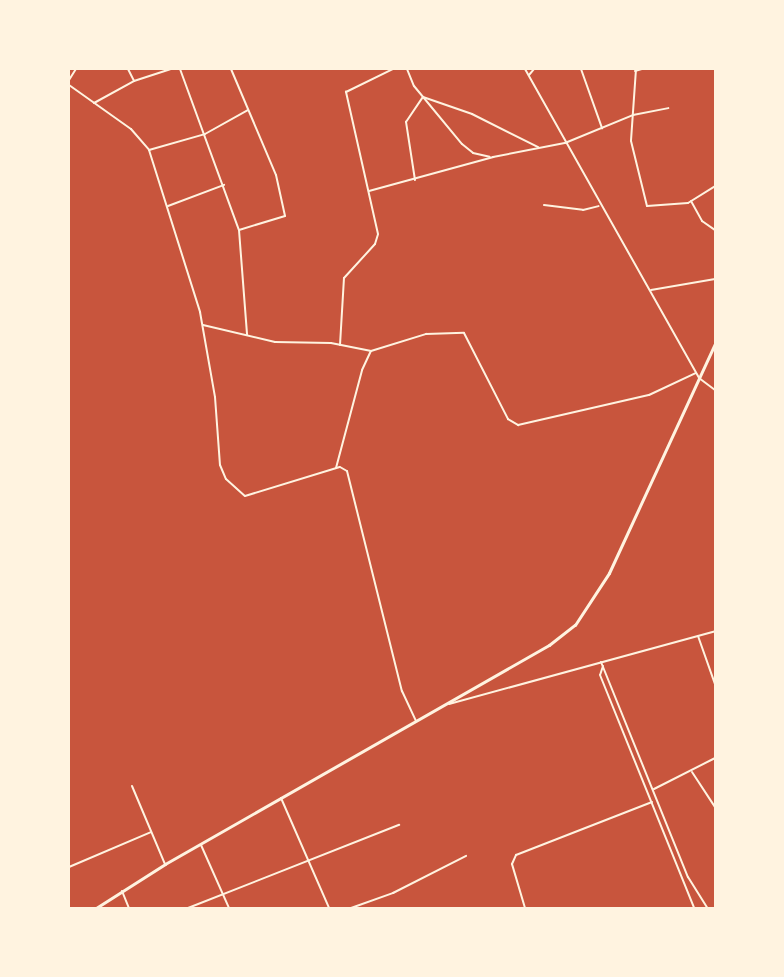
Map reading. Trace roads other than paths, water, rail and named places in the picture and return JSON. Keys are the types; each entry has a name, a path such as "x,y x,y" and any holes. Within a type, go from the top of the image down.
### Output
{"street":[{"path":"69,80 76,69"},
{"path":"128,69 134,81"},
{"path":"94,103 134,81 170,69"},
{"path":"180,69 239,230 247,335"},
{"path":"231,69 250,109 278,184 285,216 239,230"},
{"path":"340,345 344,278 377,239 369,191 346,92 393,69"},
{"path":"407,69 423,97 468,150 493,157"},
{"path":"525,69 599,206 651,290 696,373 715,390"},
{"path":"529,75 534,69"},
{"path":"581,69 602,128"},
{"path":"642,69 635,70 632,145 648,208 691,201 715,186"},
{"path":"69,85 130,129 149,150 203,325 220,465 230,485 245,496 336,468 347,471 402,691 416,721"},
{"path":"415,180 406,122 423,97"},
{"path":"423,97 472,114 538,147"},
{"path":"369,191 493,157 565,143 633,115 668,108"},
{"path":"149,150 205,134 250,109"},
{"path":"168,206 224,185"},
{"path":"691,201 702,221 715,230"},
{"path":"544,205 583,210 599,206"},
{"path":"651,290 715,279"},
{"path":"203,325 275,342 340,345 371,351 426,334 464,333 508,419 518,425 649,395 696,373"},
{"path":"96,908 165,864 549,645 585,614 609,573 715,344"},
{"path":"336,468 362,370 371,351"},
{"path":"449,704 602,664 715,631"},
{"path":"698,636 700,651 715,684"},
{"path":"602,664 688,877 707,908"},
{"path":"602,664 600,675 694,908"},
{"path":"654,789 715,759"},
{"path":"692,772 715,807"},
{"path":"132,786 165,864"},
{"path":"281,798 329,908"},
{"path":"525,908 512,864 516,855 652,802"},
{"path":"188,908 310,863 399,825"},
{"path":"69,867 152,831"},
{"path":"201,844 229,908"},
{"path":"351,908 393,892 466,856"},
{"path":"122,891 129,908"}]}
